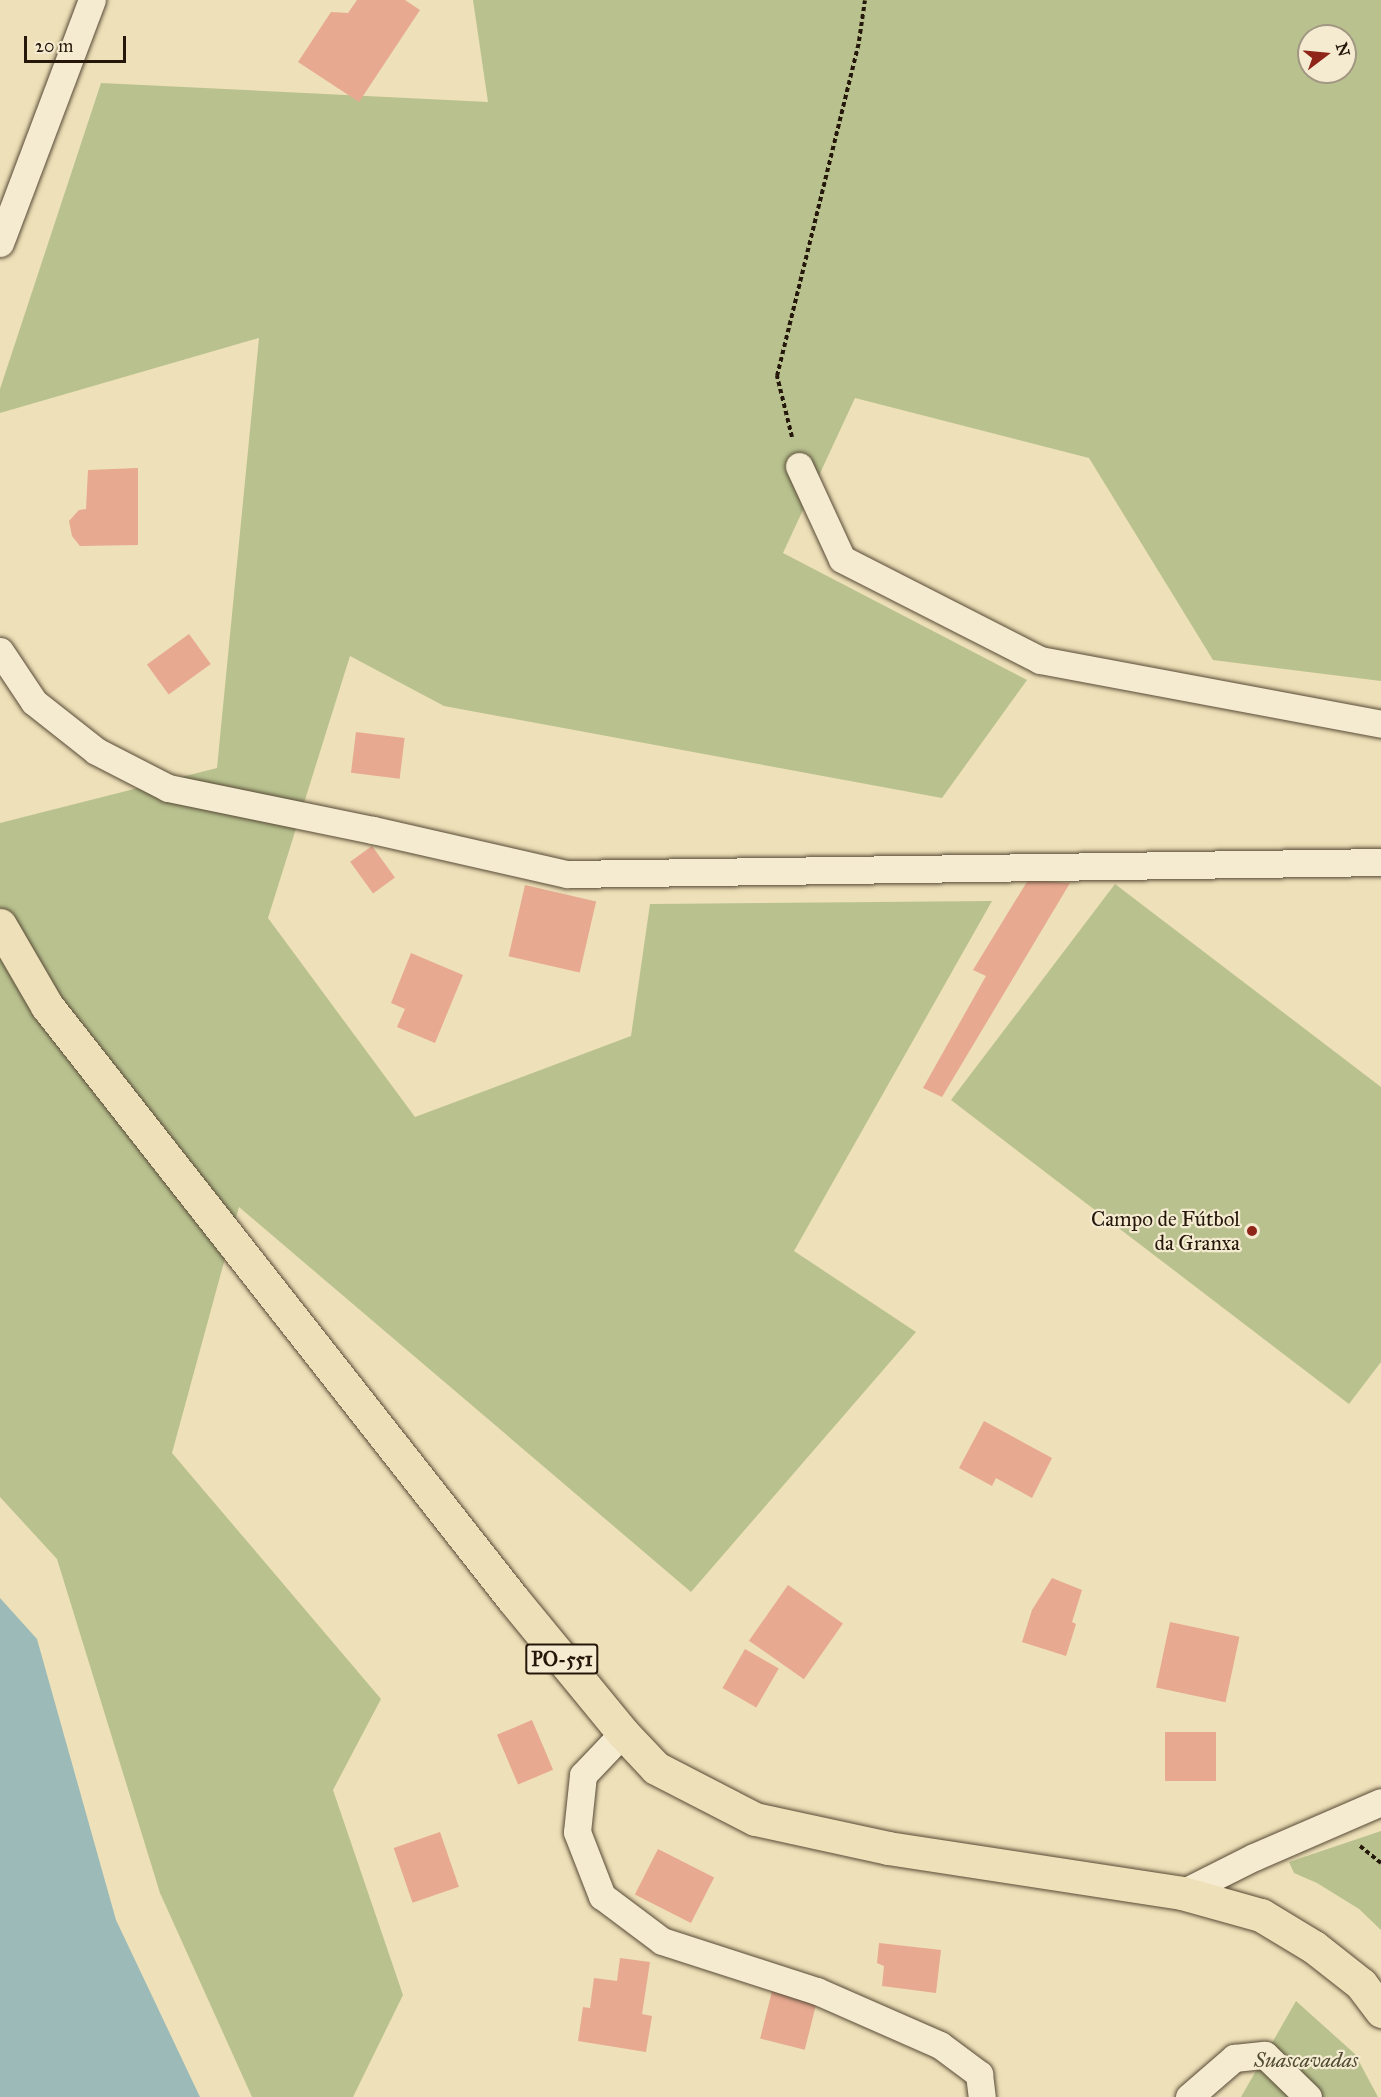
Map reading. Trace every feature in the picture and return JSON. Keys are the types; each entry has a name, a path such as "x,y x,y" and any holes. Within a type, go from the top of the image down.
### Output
{"main road":[{"name":"PO-551","path":"0,925 47,1006 513,1599 623,1733 656,1768 755,1819 888,1848 1182,1893 1261,1915 1314,1947 1361,1984 1381,2011"}],"street":[{"path":"0,243 92,0"},
{"path":"799,466 842,559 1040,660 1381,724"},
{"path":"0,651 34,702 96,751 168,788 373,830 567,874 1381,862"},
{"path":"623,1733 583,1775 577,1832 602,1896 662,1941 817,1991 940,2044 979,2074 982,2097"},
{"path":"1182,1893 1254,1857 1381,1802"},
{"path":"1189,2097 1234,2058 1265,2055 1308,2097"}],"path":[{"path":"799,466 777,376 856,53 865,0"}],"green space":[{"path":"473,0 1381,0 1381,681 1213,660 1089,458 855,398 783,553 1027,680 942,798 444,706 350,656 268,918 415,1117 631,1036 650,904 992,901 794,1251 916,1332 691,1592 239,1207 172,1453 381,1699 333,1790 403,1995 353,2097 252,2097 160,1893 57,1559 0,1497 0,823 217,768 259,338 0,413 0,389 101,83 488,102"},
{"name":"Campo de Fútbol da Granxa","path":"1115,884 1381,1087 1381,1362 1349,1404 951,1100"},
{"path":"1381,1831 1381,1930 1359,1909 1317,1883 1294,1873 1289,1862"},
{"name":"Suascavadas","path":"1296,2001 1355,2054 1378,2097 1241,2097"}],"water":[{"path":"0,1598 37,1639 116,1920 200,2097 0,2097"}],"building":[{"path":"357,0 405,0 420,10 359,102 298,62 331,12 348,13"},
{"path":"138,468 138,545 80,546 72,536 69,521 79,510 86,509 88,470"},
{"path":"189,634 211,664 169,694 147,665"},
{"path":"356,732 405,738 400,779 351,773"},
{"path":"372,846 395,878 373,893 350,862"},
{"path":"1028,880 1070,883 942,1097 923,1088 986,976 973,970"},
{"path":"525,885 596,901 580,973 509,956"},
{"path":"411,953 463,975 435,1043 397,1027 405,1009 391,1003"},
{"path":"984,1421 1052,1458 1032,1498 996,1478 992,1486 959,1468"},
{"path":"1052,1578 1082,1590 1072,1622 1076,1624 1066,1656 1022,1642 1032,1610"},
{"path":"788,1585 843,1623 804,1679 749,1641"},
{"path":"1170,1622 1239,1637 1226,1702 1156,1688"},
{"path":"745,1649 779,1668 756,1707 722,1688"},
{"path":"532,1720 553,1770 518,1785 497,1735"},
{"path":"1165,1732 1216,1732 1216,1781 1165,1781"},
{"path":"440,1832 459,1887 413,1903 394,1848"},
{"path":"658,1849 714,1878 691,1923 635,1894"},
{"path":"879,1943 941,1950 936,1993 882,1986 884,1966 877,1963"},
{"path":"620,1958 650,1962 642,2014 652,2016 646,2052 578,2041 583,2007 590,2008 594,1978 617,1981"},
{"path":"772,1991 817,2002 805,2050 760,2039"}],"place":[{"name":"Campo de Fútbol da Granxa","path":"1252,1231"}]}
